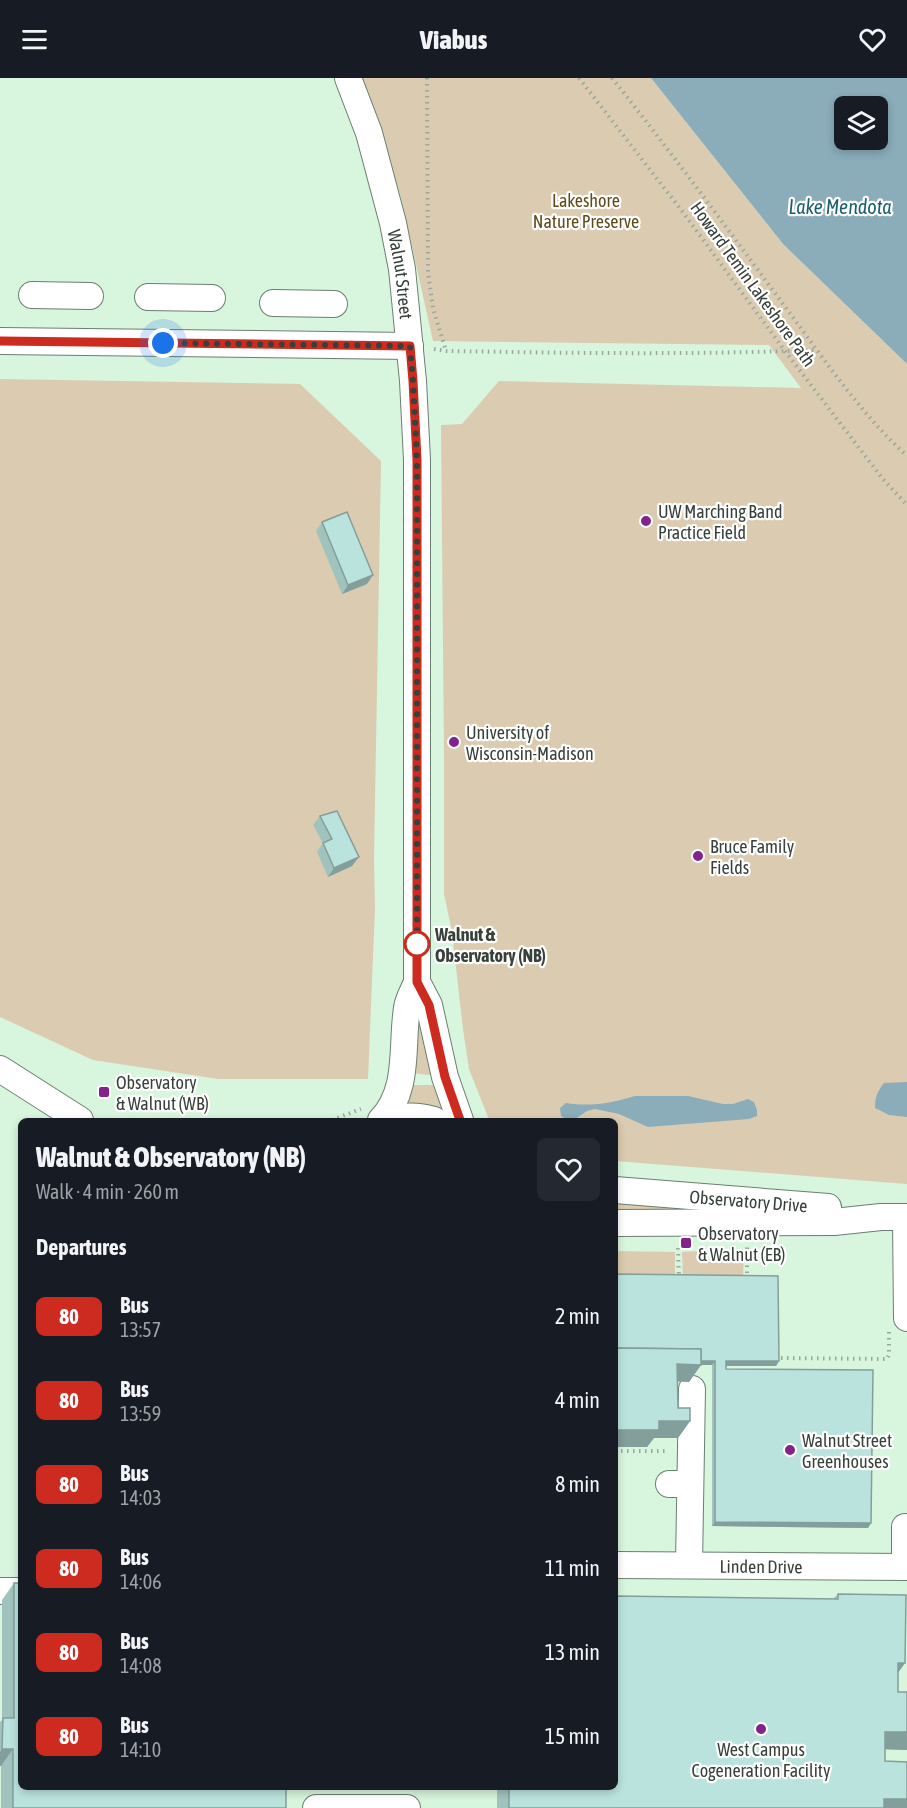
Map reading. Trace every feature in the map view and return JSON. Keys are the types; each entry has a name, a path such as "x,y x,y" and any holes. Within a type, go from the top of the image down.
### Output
{"street":[{"name":"Walnut Street","path":"348,78 369,134 393,223 402,268 414,395 417,472 417,982 407,1006 401,1076 390,1112 373,1114"},
{"path":"32,295 90,296"},
{"path":"148,297 212,298"},
{"path":"273,303 334,304"},
{"path":"0,341 410,346"},
{"name":"Walnut Street","path":"417,982 429,1005 445,1077 459,1118"},
{"path":"0,1069 77,1118"},
{"path":"397,1118 427,1118"},
{"name":"Observatory Drive","path":"618,1190 835,1208 898,1217"},
{"path":"898,1217 898,1321"},
{"name":"Observatory Drive","path":"618,1223 834,1222 898,1217"},
{"path":"689,1565 679,1484 692,1389"},
{"path":"905,1527 906,1567"},
{"name":"Linden Drive","path":"618,1565 906,1567"},
{"path":"0,1591 18,1591"},
{"path":"316,1790 316,1808 407,1808 407,1790"}],"path":[{"path":"428,78 429,273 433,308 446,351"},
{"name":"Howard Temin Lakeshore Path","path":"579,78 882,478 907,505"},
{"name":"Howard Temin Lakeshore Path","path":"612,78 671,151 817,350 867,414 907,456"},
{"path":"410,346 446,351 605,353 817,350"},
{"path":"346,1118 373,1114"},
{"path":"747,1244 747,1281"},
{"path":"678,1248 679,1279"},
{"path":"781,1358 887,1359 898,1321"},
{"path":"618,1451 667,1451"}],"shaded area":[{"name":"University of Wisconsin-Madison","path":"0,78 651,78 783,244 907,364 907,1808 0,1808"}],"green space":[{"name":"Lakeshore Nature Preserve","path":"362,78 651,78 783,244 907,364 907,1184 618,1161 618,1118 488,1117 469,1069 452,932 444,894 441,425 462,424 499,381 801,388 769,345 433,341 401,197"},
{"path":"0,379 300,384 381,461 375,908 368,1079 218,1079 93,1060 0,1017"},
{"path":"417,1026 423,1026 434,1074 414,1073"},
{"path":"413,1085 437,1085 445,1108 420,1104 406,1105"},
{"path":"618,1200 711,1207 711,1213 618,1214"},
{"path":"744,1250 743,1281 683,1280 682,1252 700,1251 701,1262 719,1262 719,1251"},
{"path":"618,1251 675,1252 675,1279 618,1279"}],"water":[{"name":"Lake Mendota","path":"651,78 907,78 907,364 783,244"},
{"path":"907,1082 907,1117 889,1115 875,1108 877,1095 884,1083"},
{"path":"635,1096 688,1096 733,1104 748,1099 754,1102 757,1116 749,1119 648,1127 619,1114 595,1109 576,1118 561,1116 560,1108 566,1103 584,1105 618,1101"}],"building":[{"path":"347,512 373,575 348,585 322,522"},
{"path":"337,811 359,857 334,868 323,843 332,839 320,816"},
{"name":"Walnut Street Greenhouses","path":"618,1274 778,1276 779,1361 726,1361 726,1369 873,1370 871,1523 715,1522 715,1361 701,1361 701,1349 618,1348"},
{"path":"618,1348 701,1349 701,1365 677,1364 678,1408 690,1408 690,1421 659,1421 659,1430 618,1430"},
{"path":"14,1583 18,1583 18,1790 286,1790 286,1808 13,1808 13,1749 2,1749 3,1718 14,1718"},
{"name":"West Campus Cogeneration Facility","path":"838,1594 906,1595 905,1663 898,1663 898,1692 907,1692 907,1732 885,1732 885,1761 907,1762 907,1799 884,1799 884,1808 509,1808 509,1790 618,1790 618,1596 838,1599"}],"bus line":[{"name":"80","path":"0,341 410,346 417,460 417,982 429,1005 445,1077 459,1118"}],"place":[{"name":"UW Marching Band Practice Field","path":"646,521"},
{"name":"University of Wisconsin-Madison","path":"454,742"},
{"name":"Bruce Family Fields","path":"698,856"},
{"name":"Walnut & Observatory (NB)","path":"417,944"},
{"name":"Observatory & Walnut (WB)","path":"104,1092"},
{"name":"Observatory & Walnut (EB)","path":"686,1243"},
{"name":"Walnut Street Greenhouses","path":"790,1450"},
{"name":"West Campus Cogeneration Facility","path":"761,1729"}],"route":[{"path":"163,343 410,346 417,460 417,949 417,944"}]}
